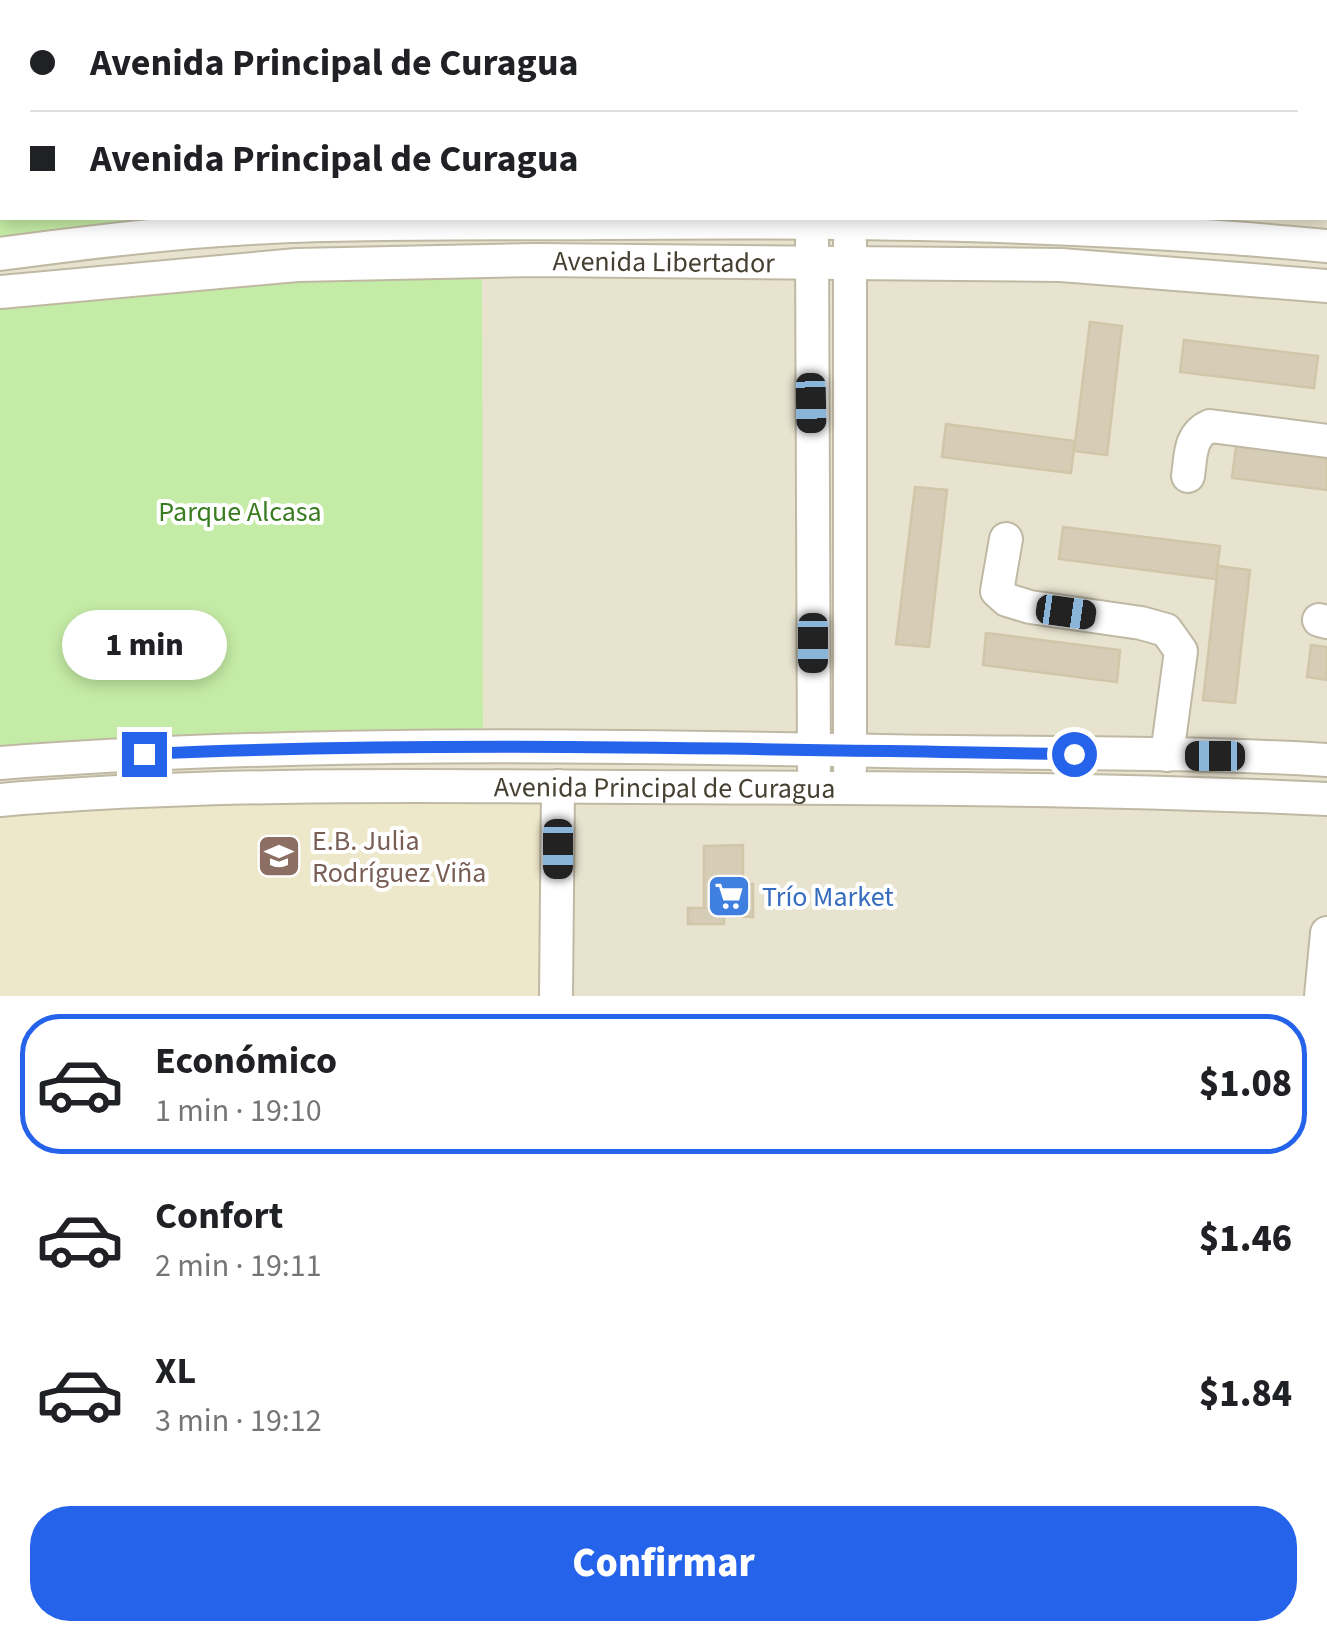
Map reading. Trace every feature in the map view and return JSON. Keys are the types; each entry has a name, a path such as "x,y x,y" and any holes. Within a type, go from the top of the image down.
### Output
{"street":[{"name":"Avenida Libertador","path":"0,254 140,237 270,228 496,221 1151,225 1327,246"},
{"path":"812,223 814,787"},
{"path":"850,223 850,787"},
{"name":"Avenida Libertador","path":"0,292 312,265 536,260 1123,268 1327,286"},
{"path":"1188,476 1192,442 1200,430 1210,426 1327,441"},
{"path":"1006,539 997,591 1007,600 1030,608 1166,630 1181,651 1167,755"},
{"name":"Avenida Principal de Curagua","path":"0,763 284,750 814,749 1327,760"},
{"path":"556,996 558,786"},
{"name":"Avenida Principal de Curagua","path":"0,800 266,787 558,786 1123,790 1327,799"},
{"path":"1321,996 1327,933"}],"shaded area":[{"path":"0,220 1327,220 1327,996 556,996 0,800"},
{"name":"E.B. Julia Rodríguez Viña","path":"558,786 556,996 0,996 0,800"}],"green space":[{"path":"0,220 468,220 0,254"},
{"name":"Parque Alcasa","path":"482,260 483,747 0,763 0,292"}],"building":[{"path":"1090,322 1122,326 1107,455 1074,451"},
{"path":"1184,340 1318,356 1314,388 1180,372"},
{"path":"946,424 1075,441 1071,473 942,457"},
{"path":"1236,446 1327,458 1327,490 1232,478"},
{"path":"915,487 947,490 929,647 896,644"},
{"path":"1063,527 1220,546 1216,579 1059,559"},
{"path":"1218,566 1250,570 1235,703 1203,700"},
{"path":"986,633 1120,650 1117,682 983,665"},
{"path":"1311,645 1327,647 1327,680 1307,677"},
{"name":"Trío Market","path":"743,845 743,884 753,884 753,917 724,916 724,924 688,924 688,908 704,908 704,846"}],"place":[{"name":"E.B. Julia Rodríguez Viña","path":"279,856"},
{"name":"Trío Market","path":"729,896"}],"route":[{"path":"144,754 430,747 686,747 1074,754"}]}
